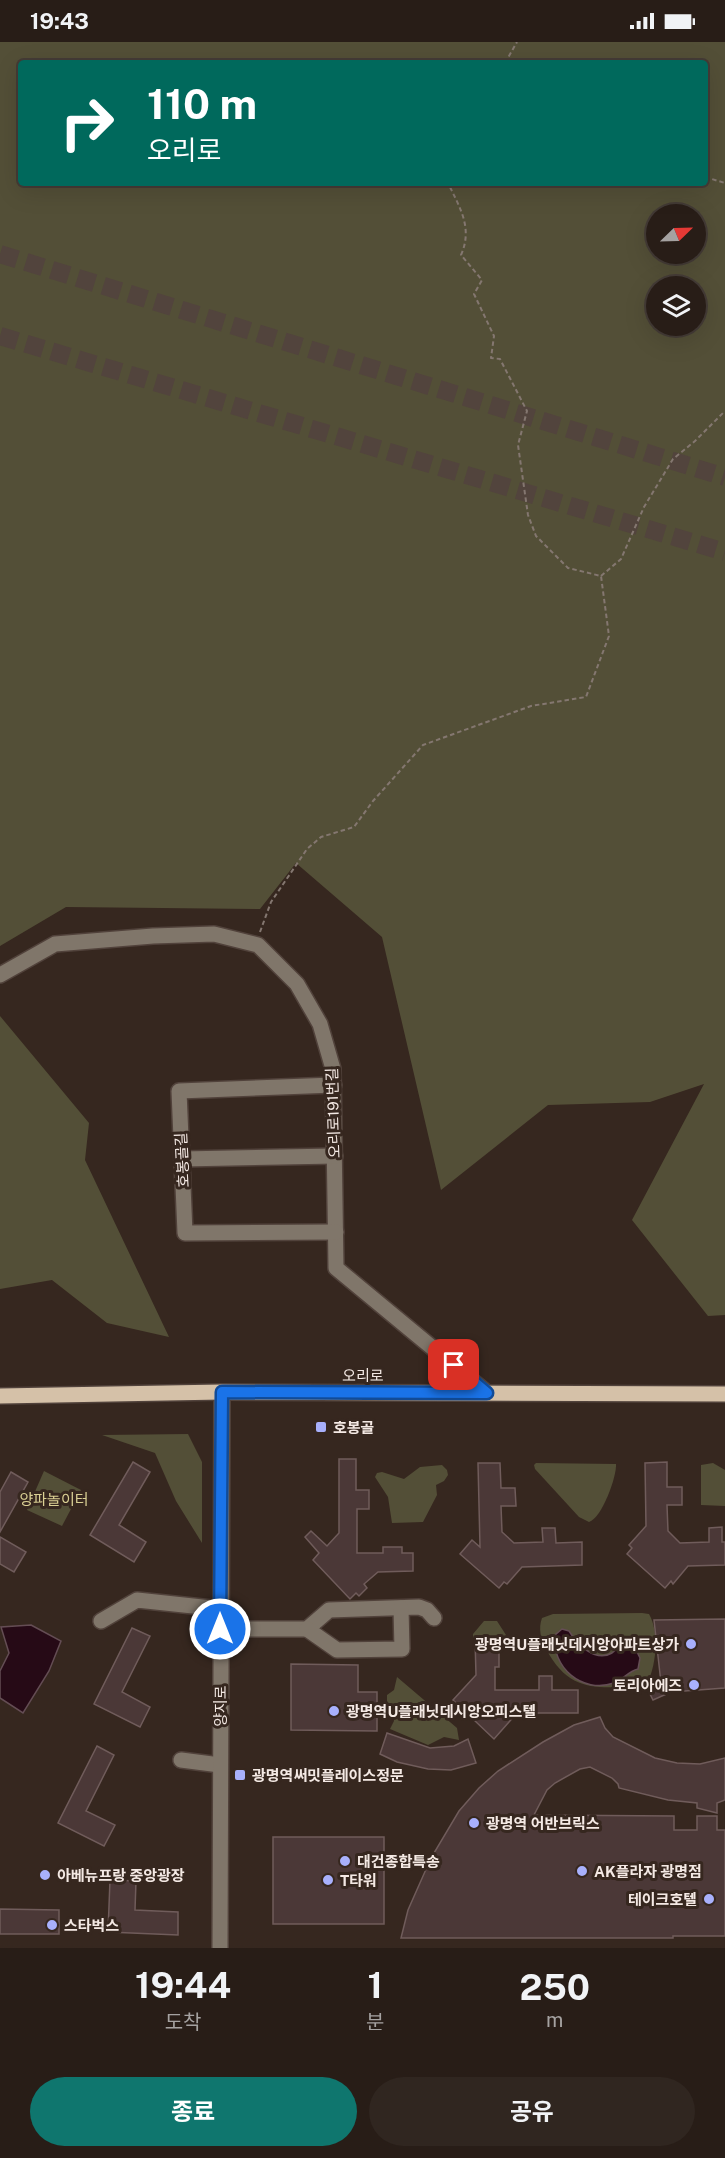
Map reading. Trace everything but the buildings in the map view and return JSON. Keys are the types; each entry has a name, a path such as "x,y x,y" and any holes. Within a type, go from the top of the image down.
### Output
{"main road":[{"name":"오리로","path":"0,1396 222,1392 725,1394"}],"street":[{"name":"오리로191번길","path":"0,975 55,944 153,936 214,934 258,945 297,984 320,1024 333,1069 336,1268 487,1393"},
{"name":"호봉골길","path":"334,1085 178,1091 185,1233 336,1232"},
{"path":"182,1159 335,1156"},
{"name":"양지로","path":"220,1948 222,1392"},
{"path":"101,1621 137,1600 221,1609"},
{"path":"307,1629 328,1610 419,1607 427,1610 434,1617"},
{"path":"220,1629 307,1629 337,1650 402,1649 401,1608"},
{"path":"181,1760 220,1765"}],"path":[{"path":"507,60 517,42"},
{"path":"708,178 725,183"},
{"path":"449,186 467,224 465,246 461,255 482,280 474,294 494,336 491,358 500,359 527,411 518,445 528,515 536,536 568,568 601,576"},
{"path":"601,576 621,559 644,507 673,459 725,411"},
{"path":"262,949 258,936 271,902 307,849 321,837 354,827 373,801 423,745 531,706 586,697 609,636 601,576"}],"green space":[{"path":"0,42 725,42 725,1315 708,1316 632,1220 704,1084 650,1102 548,1105 441,1190 382,937 296,863 260,909 66,907 0,946"},
{"path":"0,1016 89,1123 85,1160 169,1337 107,1323 52,1280 0,1289"},
{"path":"188,1434 202,1462 202,1543 176,1501 155,1453 102,1435"},
{"path":"536,1463 616,1464 608,1496 594,1519 589,1522 579,1517 535,1469"},
{"path":"713,1463 725,1470 725,1506 701,1505 701,1465"},
{"path":"442,1465 448,1475 444,1481 436,1485 437,1495 423,1522 392,1523 388,1497 375,1477 377,1473 382,1472 404,1479 420,1467"},
{"name":"양파놀이터","path":"44,1471 81,1490 62,1526 27,1510"},
{"path":"553,1614 649,1614 656,1640 652,1670 646,1686 601,1687 577,1682 566,1675 556,1664 541,1638 542,1618"},
{"path":"484,1621 497,1621 506,1635 506,1641 495,1642 494,1638 473,1638 473,1634"},
{"path":"397,1677 457,1728 459,1740 444,1737 428,1745 390,1729 394,1721 393,1714 387,1710 387,1695 394,1690"}],"shaded area":[{"path":"31,1625 61,1641 49,1671 23,1713 0,1698 0,1671 9,1653 1,1627"},
{"path":"562,1629 569,1631 587,1651 599,1656 612,1653 624,1644 635,1648 640,1658 638,1669 614,1683 591,1685 580,1681 563,1667 558,1658 555,1635"}],"tunnel":[{"path":"0,254 725,477"},
{"path":"0,336 725,552"}],"place":[{"name":"호봉골","path":"321,1427"},
{"name":"광명역U플래닛데시앙아파트상가","path":"691,1644"},
{"name":"토리아에즈","path":"694,1685"},
{"name":"광명역U플래닛데시앙오피스텔","path":"334,1711"},
{"name":"광명역써밋플레이스정문","path":"240,1775"},
{"name":"광명역 어반브릭스","path":"474,1823"},
{"name":"대건종합특송","path":"345,1861"},
{"name":"AK플라자 광명점","path":"582,1871"},
{"name":"아베뉴프랑 중앙광장","path":"45,1875"},
{"name":"T타워","path":"328,1880"},
{"name":"테이크호텔","path":"709,1899"},
{"name":"스타벅스","path":"52,1925"}],"route":[{"path":"220,1629 222,1392 487,1393 454,1365"}]}
